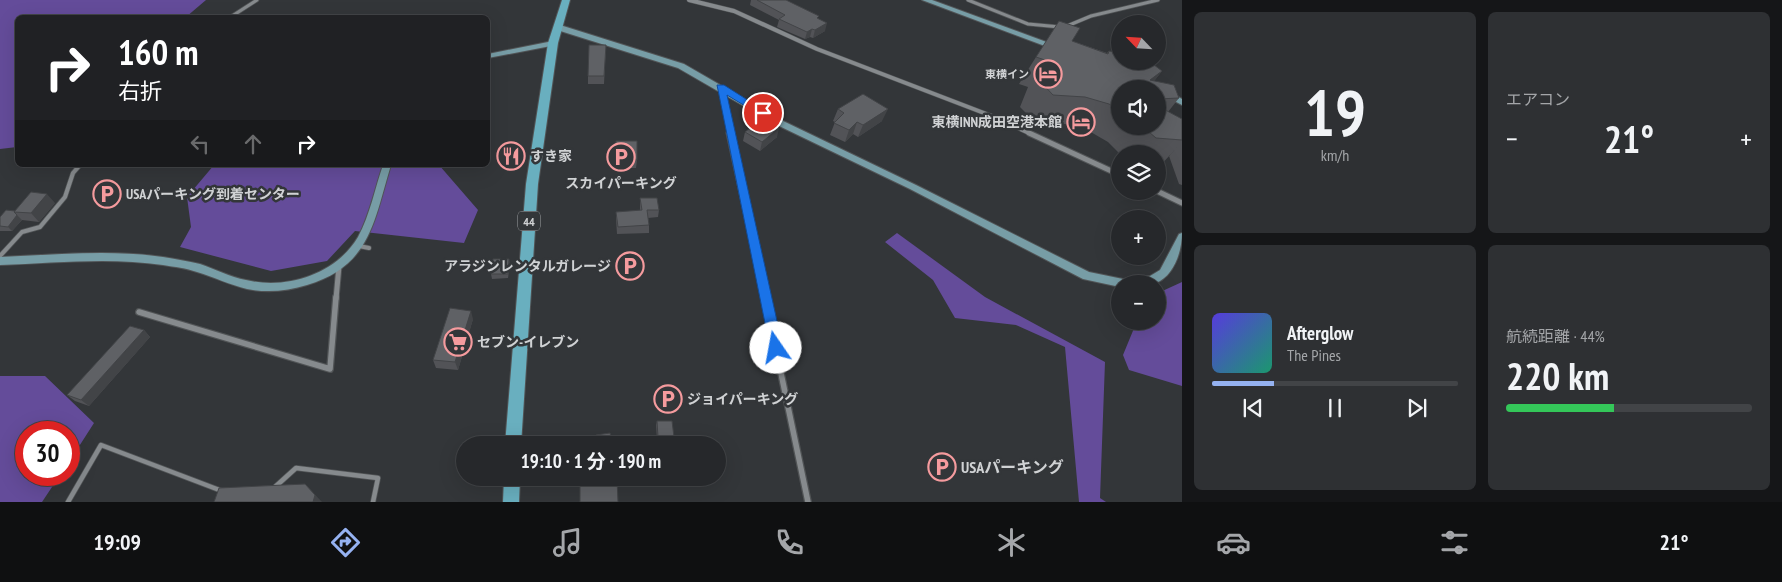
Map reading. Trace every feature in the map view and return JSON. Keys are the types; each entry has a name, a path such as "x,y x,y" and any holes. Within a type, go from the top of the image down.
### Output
{"main road":[{"name":"44","path":"515,436 532,184 553,43 566,0"},
{"path":"511,502 512,486"}],"street":[{"path":"689,0 734,11 817,49 997,118 1111,171"},
{"path":"925,0 1065,50"},
{"path":"557,27 681,66 778,122 913,187 1087,276 1123,283 1152,280 1164,273 1182,237"},
{"path":"490,56 553,43"},
{"path":"720,87 808,502"},
{"path":"1166,94 1178,102"},
{"path":"0,261 125,259 183,264 247,285 270,289 292,286 318,277 339,265 356,246 362,238 386,167"},
{"path":"1166,195 1182,202"},
{"path":"139,312 330,369 339,265"}],"lane":[{"path":"234,15 256,0"},
{"path":"968,0 1028,24 1063,27 1091,16 1158,0"},
{"path":"0,256 22,232 40,227 65,197 73,173 78,167"},
{"path":"356,246 369,248"},
{"path":"68,502 101,445 231,494"},
{"path":"273,490 296,468 378,478 373,502"}],"shaded area":[{"path":"0,0 206,0 188,15 15,15 15,147 0,149"},
{"path":"212,167 441,167 478,210 464,243 355,231 327,261 271,271 180,247 191,227 187,197"},
{"path":"897,233 985,297 1105,362 1100,498 1106,502 1079,502 1065,347 1016,325 955,318 933,280 885,242"},
{"path":"1182,282 1182,386 1129,370 1123,355 1133,330 1166,330 1166,289"},
{"path":"0,376 45,376 94,423 80,445 80,421 15,421 15,486 53,486 42,502 0,502"}],"building":[{"path":"757,0 786,0 819,16 817,18 827,23 807,32 779,19 785,15"},
{"path":"1059,21 1080,28 1072,41 1108,54 1109,51 1111,51 1111,70 1162,71 1150,80 1111,80 1111,105 1085,97 1053,95 1038,79 1045,60 1036,57"},
{"path":"589,45 606,45 604,76 588,76"},
{"path":"1166,83 1174,85 1179,98 1166,99"},
{"path":"863,94 888,109 863,125 857,122 849,130 834,123 844,113 838,109"},
{"path":"1166,110 1182,119 1182,140 1156,138 1152,135 1166,135"},
{"path":"762,118 779,128 762,142 745,132"},
{"path":"616,141 637,141 637,160 616,159"},
{"path":"31,192 47,194 31,213 14,212"},
{"path":"640,198 657,198 659,210 647,210 649,225 618,227 616,212 642,210"},
{"path":"6,210 15,211 17,215 8,227 0,226 0,217"},
{"path":"639,256 639,268 626,269 625,257"},
{"path":"493,259 509,259 508,274 491,274"},
{"path":"450,308 471,311 455,362 433,360"},
{"path":"130,326 144,330 81,400 67,395"},
{"path":"657,421 672,421 674,436 658,436"},
{"path":"610,433 611,436 596,436"},
{"path":"305,484 315,495 313,502 214,502 219,488"},
{"path":"580,486 617,486 618,502 580,502"}],"place":[{"name":"東横イン","path":"1048,74"},
{"name":"東横INN成田空港本館","path":"1081,122"},
{"name":"すき家","path":"511,156"},
{"name":"スカイパーキング","path":"621,157"},
{"name":"USAパーキング到着センター","path":"107,194"},
{"name":"アラジンレンタルガレージ","path":"630,266"},
{"name":"セブン-イレブン","path":"458,342"},
{"name":"ジョイパーキング","path":"668,399"},
{"name":"USAパーキング","path":"942,467"}],"route":[{"path":"763,113 720,87 776,348"}]}
